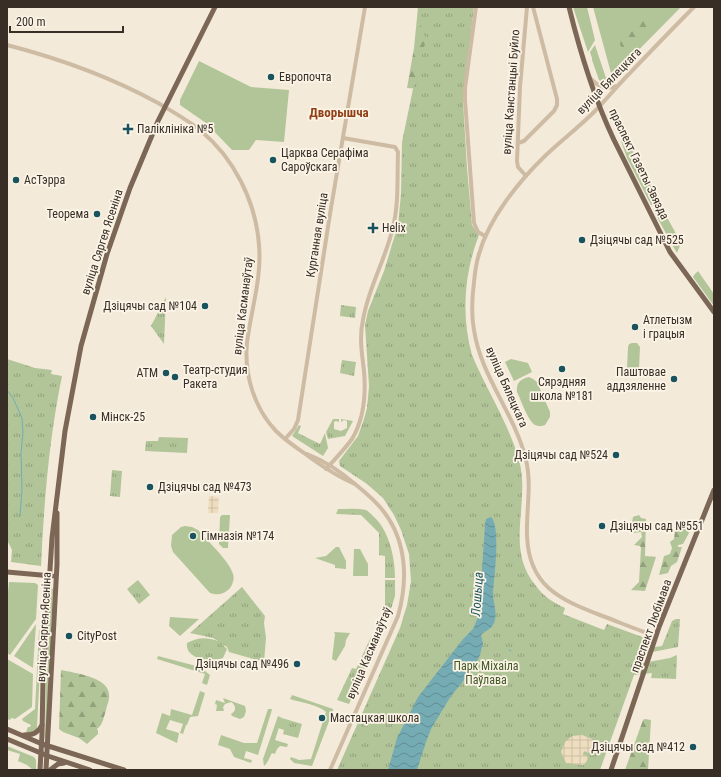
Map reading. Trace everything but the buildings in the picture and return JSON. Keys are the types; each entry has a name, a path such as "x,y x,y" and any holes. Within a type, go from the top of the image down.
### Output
{"main road":[{"name":"вуліца Сяргея Ясеніна","path":"40,770 43,722 43,680 52,538 69,409 80,353 112,237 130,188 165,107 215,7"},
{"name":"праспект Газеты Звязда","path":"569,7 578,41 599,106 614,140 670,252 714,312"},
{"name":"праспект Любімава","path":"611,770 656,636 714,490"},
{"name":"вуліца Сяргея Ясеніна","path":"46,770 48,756 58,538 57,499"},
{"path":"7,572 56,577"},
{"path":"20,735 34,734 40,729 43,722"},
{"path":"7,729 42,744 124,770"},
{"path":"7,739 48,756 90,770"},
{"path":"50,770 58,764 72,764"}],"street":[{"name":"Курганная вуліца","path":"285,439 294,429 298,420 365,7"},
{"path":"476,7 465,88 465,100 474,223 478,232 485,236"},
{"name":"вуліца Канстанцыі Буйло","path":"526,176 518,167 517,161 520,87 527,7"},
{"path":"518,143 524,141 554,111 557,105 557,99 532,7"},
{"name":"вуліца Бялецкага","path":"656,636 576,606 561,598 542,582 533,567 527,542 529,481 525,455 519,436 485,367 474,330 472,306 479,254 485,236 503,206 526,176 545,156 599,106 694,7"},
{"name":"вуліца Касманаўтаў","path":"7,45 44,55 106,76 165,107 195,126 224,154 235,170 250,202 257,231 260,256 258,284 246,357 248,377 253,393 263,414 270,424 285,439 304,453 348,477 378,505 393,526 402,553 405,583 398,616 330,770"},
{"path":"590,78 603,88 612,88 619,85"},
{"path":"328,467 356,432 362,412 365,385 361,340 363,318 389,244 397,206 398,152 395,147 343,138"}],"green space":[{"path":"418,7 431,7 421,89 407,88 414,48"},
{"name":"Парк Міхаіла Паўлава","path":"422,7 474,7 463,101 472,225 479,235 467,279 465,310 466,325 472,355 509,433 519,460 522,476 520,541 522,556 527,571 536,586 545,596 565,608 563,614 604,630 607,624 645,638 645,645 647,648 662,646 672,621 680,619 678,647 642,654 637,664 670,658 677,655 676,679 651,678 652,673 634,675 600,770 337,770 400,628 407,605 411,581 409,554 394,515 383,498 367,484 340,466 339,461 358,436 367,408 369,386 365,325 368,311 384,271 398,225 401,194 402,142 414,84 426,40 419,21"},
{"path":"573,7 587,7 595,40 588,52"},
{"path":"593,7 681,7 615,74 611,73"},
{"path":"641,12 656,21 650,32 629,55 620,45 621,32"},
{"path":"595,45 607,81 602,82 599,80 592,60 590,52"},
{"path":"199,61 251,87 289,90 284,142 256,140 249,150 232,150 206,123 180,105 180,100"},
{"path":"626,137 660,204 656,206 651,205 627,158 621,141"},
{"path":"661,206 681,243 677,253 655,213"},
{"path":"698,271 714,294 714,306 693,277"},
{"path":"166,297 164,344 151,326"},
{"path":"341,305 356,307 355,318 340,316"},
{"path":"637,343 640,347 639,369 636,371 628,370 627,368 628,347 629,344"},
{"path":"7,359 35,368 52,370 51,374 62,376 57,400 48,471 41,566 11,562 12,550 7,540"},
{"path":"511,359 528,363 532,372 514,381 505,362"},
{"path":"342,360 356,362 354,376 340,373"},
{"path":"529,377 537,382 550,412 550,417 545,425 538,426 532,423 517,392 519,382"},
{"path":"333,419 339,419 339,422 334,422 334,429 341,431 347,428 347,421 344,420 341,422 341,419 353,421 345,436 328,439 326,432"},
{"path":"299,425 301,426 298,433 320,444 325,433 328,448 323,456 292,436"},
{"path":"159,437 188,438 187,453 145,451 146,441 158,441"},
{"path":"112,470 122,471 120,497 110,496"},
{"path":"338,509 366,510 379,522 390,544 394,561 395,578 385,578 385,556 379,555 379,533 361,515 336,514"},
{"path":"222,515 230,515 228,548 223,548 219,544 220,517"},
{"path":"639,515 641,518 646,519 645,556 656,557 645,591 631,590 639,582 641,548 640,546 634,545 642,537 641,532 634,533 631,528 633,517"},
{"path":"684,525 687,527 689,533 683,544 678,545 678,547 682,547 677,562 671,566 668,573 659,575 664,556 670,554 672,548 670,542 674,539 677,527"},
{"path":"185,526 198,530 228,563 234,578 231,587 226,592 219,594 210,593 173,552 171,546 172,535 181,527"},
{"path":"336,547 339,547 346,561 346,569 335,568 335,565 315,558 326,556"},
{"path":"354,549 360,549 368,564 368,576 353,576"},
{"path":"138,580 150,595 139,604 127,589"},
{"path":"385,580 395,580 395,596 391,609 349,704 337,700 352,668 356,669 371,637 374,639 385,617"},
{"path":"9,582 35,583 38,585 36,619 10,655 7,653 7,602"},
{"path":"242,587 265,616 264,623 266,638 264,662 229,652 227,647 222,644 227,649 223,658 212,660 194,656 187,649 187,643 202,638 218,641 213,638 190,633"},
{"path":"51,588 53,589 45,738 46,677"},
{"path":"170,617 199,619 180,636 169,626"},
{"path":"36,624 33,668 14,656"},
{"path":"39,630 42,630 37,729 29,733 26,732 28,727 31,725 22,719 35,709"},
{"path":"334,632 350,633 346,640 345,646 336,661 332,659"},
{"path":"158,656 200,667 210,675 207,685 202,683 205,674 157,659"},
{"path":"7,659 33,674 32,707 15,719 11,718 10,720 7,719"},
{"path":"61,670 90,677 97,680 107,688 109,698 103,720 97,729 98,734 87,744 79,738 59,729"},
{"path":"200,691 205,693 198,716 190,717 183,734 180,733 183,724 170,720 166,729 179,733 177,743 156,733 162,713 170,716 171,709 192,715"},
{"path":"292,695 333,709 312,766 294,763 290,759 291,757 299,760 311,759 326,712 314,705 290,699"},
{"path":"223,698 245,706 246,711 244,717 240,719 232,716 231,714 235,708 231,702 225,704 223,707 224,711 216,711 216,700 225,703"},
{"path":"268,709 272,709 258,755 246,751 244,758 252,760 251,763 234,757 230,749 218,745 221,735 244,743 257,743"},
{"path":"278,716 282,718 275,740 288,744 287,747 280,746 275,754 272,753 264,766 263,759"},
{"path":"282,718 302,724 298,738 283,734 284,730 278,728"},
{"path":"643,720 651,720 648,770 625,770"},
{"path":"7,746 34,757 36,760 36,770 33,770 27,765 18,761 20,754 7,750"}],"shaded area":[{"path":"209,496 219,497 218,513 208,513"},
{"path":"582,735 592,739 591,752 588,753 585,751 583,753 583,755 587,756 588,759 584,765 566,763 561,752 565,742 572,736"}],"water":[{"path":"491,517 496,531 493,593 496,613 494,623 481,635 483,643 480,655 474,668 451,696 431,729 417,770 388,770 397,738 418,697 463,639 473,629 479,615 485,525 486,519"}],"waterway":[{"path":"7,390 13,398 22,418 22,489 20,516"}],"place":[{"name":"Европочта","path":"271,77"},
{"name":"Паліклініка №5","path":"128,129"},
{"name":"Царква Серафіма Сароўскага","path":"273,160"},
{"name":"АсТэрра","path":"16,180"},
{"name":"Теорема","path":"97,214"},
{"name":"Helix","path":"373,228"},
{"name":"Дзіцячы сад №525","path":"582,240"},
{"name":"Дзіцячы сад №104","path":"205,306"},
{"name":"Атлетызм і грацыя","path":"635,327"},
{"name":"Сярэдняя школа №181","path":"562,369"},
{"name":"АТМ","path":"166,373"},
{"name":"Театр-студия Ракета","path":"175,377"},
{"name":"Паштовае аддзяленне","path":"674,379"},
{"name":"Мінск-25","path":"93,417"},
{"name":"Дзіцячы сад №524","path":"616,455"},
{"name":"Дзіцячы сад №473","path":"150,487"},
{"name":"Дзіцячы сад №551","path":"602,526"},
{"name":"Гімназія №174","path":"193,536"},
{"name":"CityPost","path":"69,636"},
{"name":"Дзіцячы сад №496","path":"297,664"},
{"name":"Мастацкая школа","path":"322,718"},
{"name":"Дзіцячы сад №412","path":"693,747"}],"district":[{"name":"Дворышча","path":"339,112"}],"water label":[{"name":"Лошыца","path":"477,594"}]}
